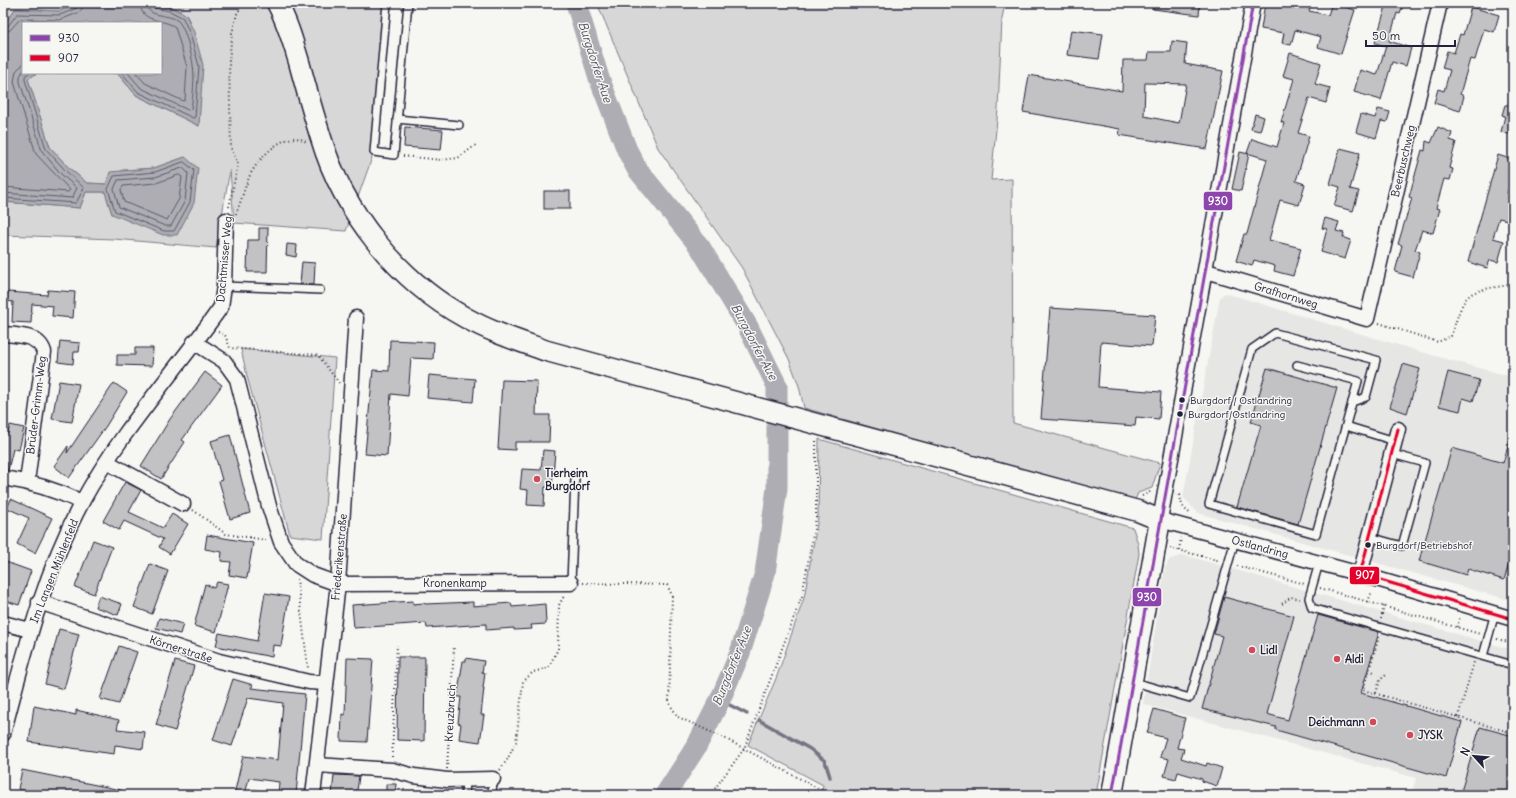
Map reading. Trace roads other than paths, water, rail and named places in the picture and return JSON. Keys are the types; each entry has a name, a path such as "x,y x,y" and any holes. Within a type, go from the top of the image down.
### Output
{"street":[{"path":"277,3 293,44 322,140 335,176 360,220 385,251 412,278 438,300 466,318 507,337 547,351 1138,512 1160,520"},
{"path":"1112,795 1155,545 1206,271 1253,3"},
{"name":"Beerbuschweg","path":"1367,319 1440,3"},
{"name":"Dachtmisser Weg","path":"194,342 221,307 224,286 226,220"},
{"name":"Grafhornweg","path":"1206,271 1367,319"},
{"name":"Friederikenstraße","path":"313,795 338,584 356,318"},
{"name":"Brüder-Grimm-Weg","path":"3,334 24,336 34,340 42,346 44,352 27,482"},
{"path":"194,342 224,361 237,379 269,506 281,542 296,564 312,575 338,584"},
{"name":"Im Langen Mühlenfeld","path":"3,734 30,630 39,602 62,545 82,502 107,462 194,342"},
{"path":"1360,574 1395,441"},
{"path":"107,462 184,504"},
{"path":"3,478 54,489 82,502"},
{"name":"Ostlandring","path":"1160,520 1360,574 1513,619"},
{"name":"Kronenkamp","path":"338,584 571,583"},
{"name":"Körnerstraße","path":"39,602 219,661 309,682 326,683"},
{"path":"3,623 30,630"},
{"path":"317,765 392,770 414,776 447,780 493,779"}],"lane":[{"path":"387,3 374,152 394,155 396,119 408,3"},
{"path":"396,119 459,125"},
{"path":"224,286 320,290"},
{"path":"1297,365 1358,381 1352,402 1346,426 1316,534 1209,504 1252,349 1275,333 1376,360 1366,396 1352,402"},
{"path":"1346,426 1395,441 1425,463 1402,546 1370,537"},
{"path":"571,583 575,478"},
{"path":"1132,681 1190,698 1235,540"},
{"path":"1319,563 1309,598 1312,608 1513,665"},
{"path":"1480,655 1489,636 1495,614"},
{"path":"492,795 493,779"},
{"path":"465,795 466,780"}],"water":[{"path":"80,3 142,3 171,7 186,15 194,32 203,65 199,126 136,95 118,74 162,74 162,22 22,22 22,74 36,74 28,79 50,147 68,167 87,183 106,184 110,172 154,168 185,157 198,168 194,203 177,235 163,235 112,214 105,192 86,192 80,208 3,202 3,26 15,9 59,11"}],"waterway":[{"name":"Burgdorfer Aue","path":"576,3 599,78 627,150 637,169 700,247 748,327 777,386 777,488 765,573 740,653 720,700 696,747 665,795"},
{"path":"720,700 747,714"},
{"path":"759,720 810,749 825,761 830,777"}],"place":[{"name":"Burgdorf / Ostlandring","path":"1182,400"},
{"name":"Burgdorf/Ostlandring","path":"1180,414"},
{"name":"Tierheim Burgdorf","path":"537,479"},
{"name":"Burgdorf/Betriebshof","path":"1368,545"},
{"name":"Lidl","path":"1252,650"},
{"name":"Aldi","path":"1337,659"},
{"name":"Deichmann","path":"1373,722"},
{"name":"JYSK","path":"1410,735"}]}
